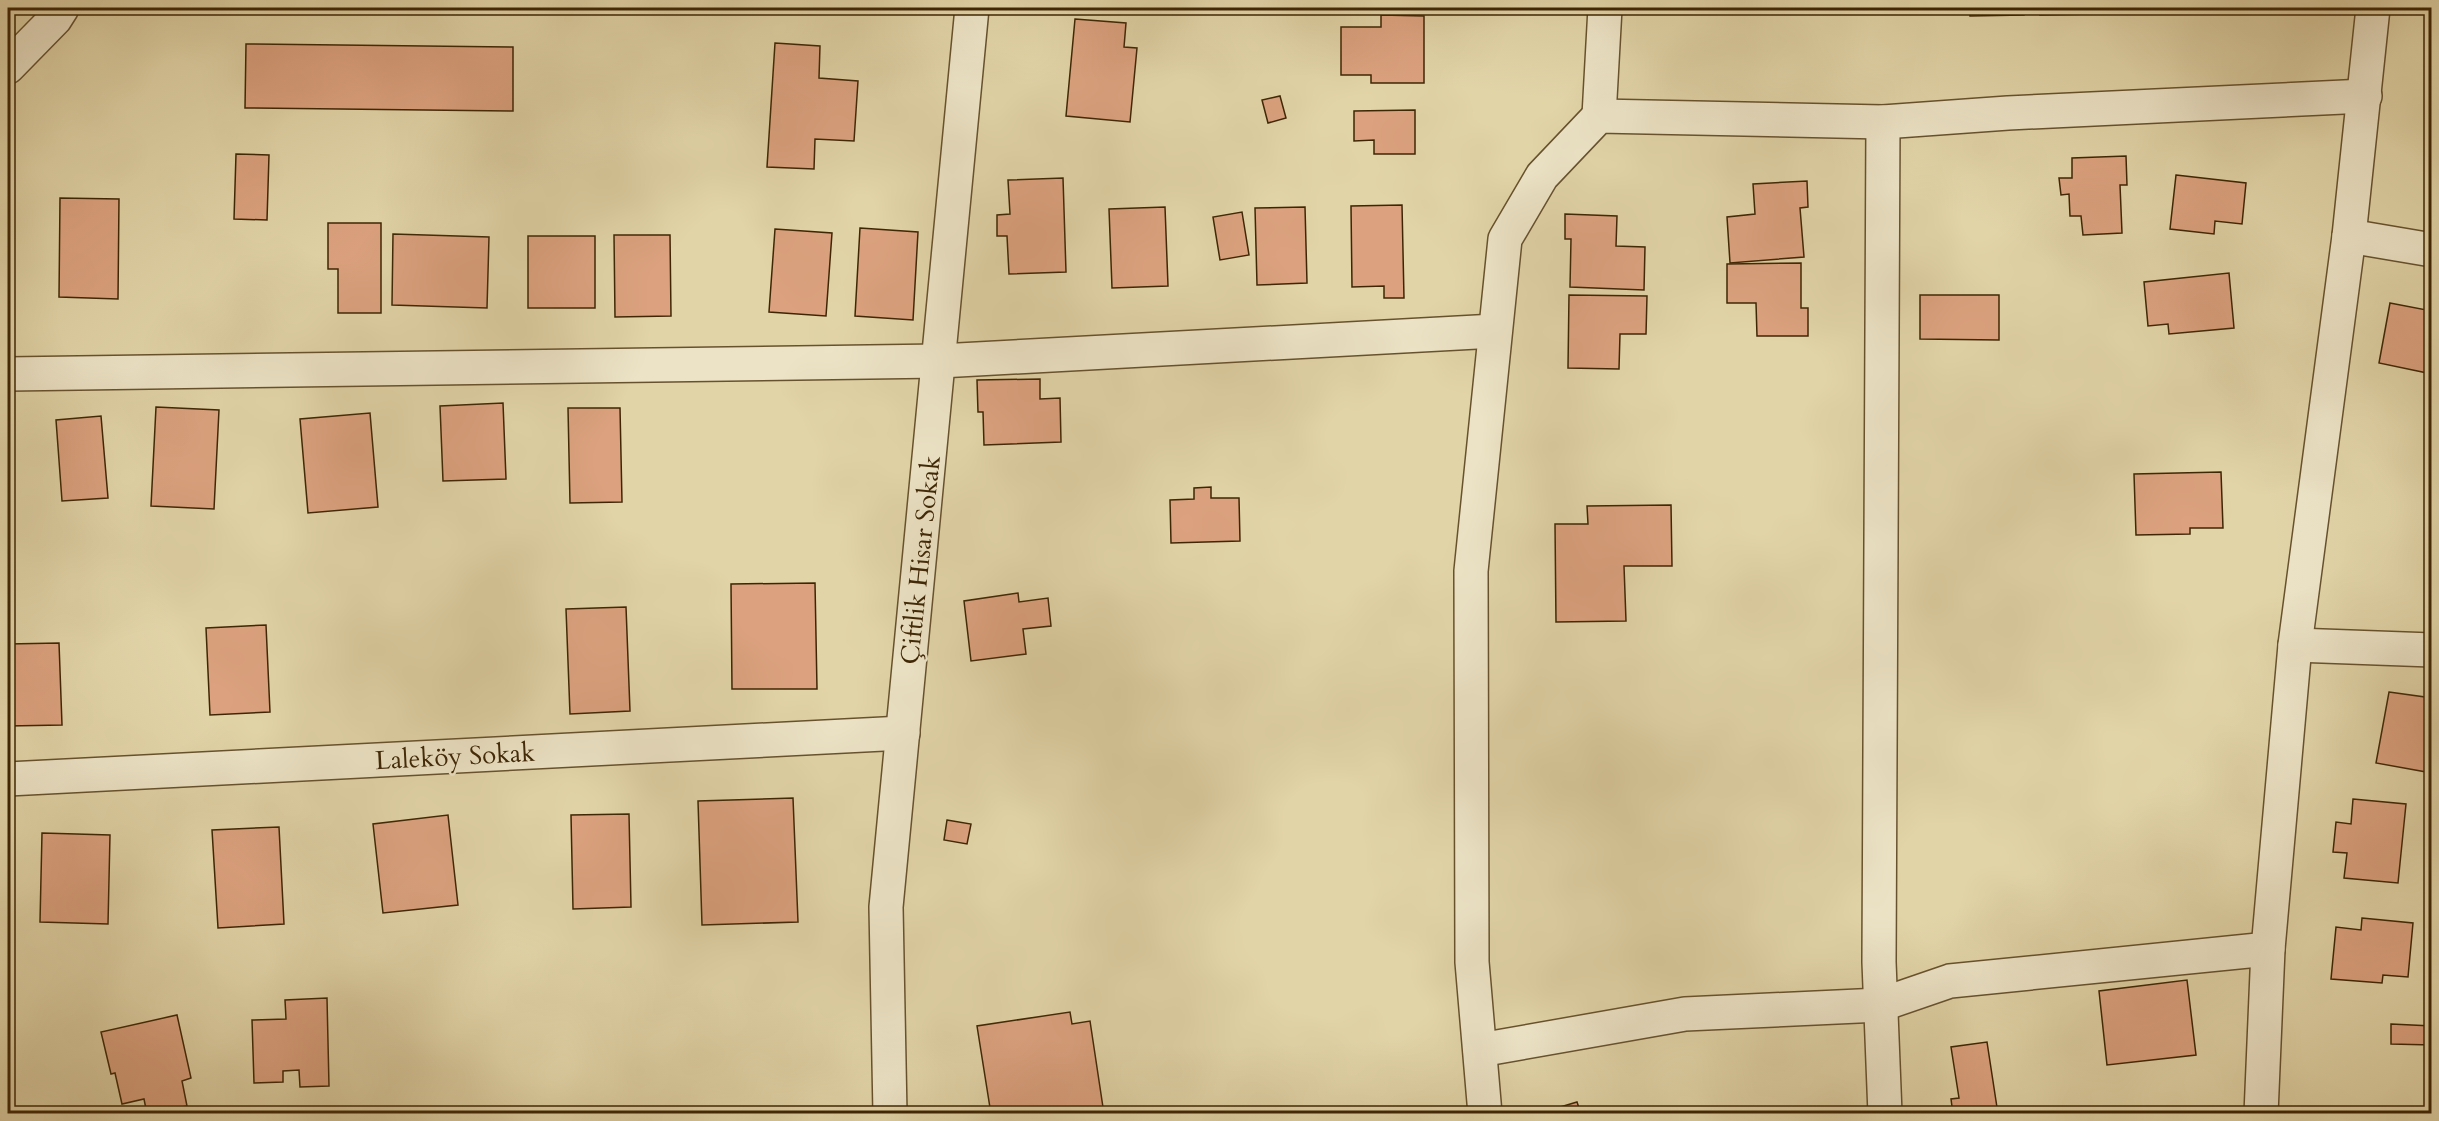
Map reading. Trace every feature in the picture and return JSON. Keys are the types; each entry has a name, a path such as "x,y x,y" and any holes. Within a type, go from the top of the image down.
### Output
{"street":[{"path":"8,67 55,19 62,8"},
{"name":"Çiftlik Hisar Sokak","path":"890,1113 886,907 972,8"},
{"path":"1485,1113 1472,962 1471,571 1505,239 1542,176 1599,116 1605,8"},
{"path":"2261,1113 2268,949 2295,645 2349,237 2373,8"},
{"path":"1599,116 1883,122 2008,112 2365,96"},
{"path":"1883,122 1880,1005 1885,1113"},
{"path":"2349,237 2432,250"},
{"path":"8,374 940,361 1496,331"},
{"path":"2295,645 2432,650"},
{"name":"Laleköy Sokak","path":"8,779 903,733"},
{"path":"1480,1050 1685,1014 1880,1005 1950,981 2268,949"}],"building":[{"path":"1798,8 1904,8 1904,10"},
{"path":"1970,8 2024,8 2024,15 1970,16"},
{"path":"2039,8 2095,8 2095,14 2040,15"},
{"path":"2168,8 2213,8 2212,14 2168,12"},
{"path":"1381,15 1424,16 1424,83 1371,83 1371,75 1341,75 1341,27 1381,27"},
{"path":"1075,19 1126,23 1124,47 1137,48 1130,122 1066,116"},
{"path":"775,43 820,46 819,78 858,81 854,141 815,139 814,169 767,167"},
{"path":"246,44 513,47 513,111 245,108"},
{"path":"1280,96 1286,118 1268,123 1262,100"},
{"path":"1415,110 1415,154 1374,154 1374,140 1354,141 1354,111"},
{"path":"236,154 269,155 267,220 234,219"},
{"path":"2126,156 2127,185 2120,185 2122,233 2083,235 2081,216 2070,216 2069,194 2061,195 2059,178 2072,178 2072,158"},
{"path":"2176,175 2246,183 2242,224 2215,221 2214,234 2170,229"},
{"path":"1063,178 1066,272 1009,274 1007,236 997,236 997,215 1010,214 1008,180"},
{"path":"1807,181 1808,207 1800,208 1804,257 1730,263 1727,217 1755,214 1753,184"},
{"path":"60,198 119,199 118,299 59,297"},
{"path":"1402,205 1404,298 1384,298 1384,286 1352,287 1351,206"},
{"path":"1165,207 1168,286 1112,288 1109,209"},
{"path":"1305,207 1307,283 1257,285 1255,208"},
{"path":"1242,212 1249,255 1220,260 1213,217"},
{"path":"1565,214 1617,216 1616,246 1645,247 1644,290 1570,287 1571,239 1565,239"},
{"path":"328,223 381,223 381,313 338,313 338,269 328,269"},
{"path":"860,228 918,232 913,320 855,316"},
{"path":"775,229 832,233 826,316 769,312"},
{"path":"393,234 489,237 487,308 392,305"},
{"path":"614,235 670,235 671,316 615,317"},
{"path":"528,236 595,236 595,308 528,308"},
{"path":"1801,263 1801,308 1808,308 1808,336 1757,336 1756,303 1727,303 1727,264"},
{"path":"2229,273 2234,328 2169,334 2168,324 2148,326 2144,282"},
{"path":"1569,295 1647,296 1646,334 1620,334 1619,369 1568,368"},
{"path":"1920,295 1999,295 1999,340 1920,339"},
{"path":"2390,303 2432,311 2432,374 2379,363"},
{"path":"1040,379 1040,399 1060,398 1061,442 984,445 983,412 978,412 977,380"},
{"path":"503,403 506,479 443,481 440,406"},
{"path":"156,407 219,410 214,509 151,506"},
{"path":"568,408 620,408 622,502 570,503"},
{"path":"370,413 378,507 308,513 300,419"},
{"path":"101,416 108,498 62,501 56,420"},
{"path":"2221,472 2223,528 2190,528 2190,534 2136,535 2134,474"},
{"path":"1211,487 1211,498 1239,498 1240,541 1171,543 1170,500 1194,499 1194,488"},
{"path":"1671,505 1672,566 1624,566 1626,621 1556,622 1555,524 1588,524 1587,506"},
{"path":"815,583 817,689 732,689 731,584"},
{"path":"1018,593 1019,602 1048,598 1051,626 1023,629 1026,654 971,661 964,601"},
{"path":"626,607 630,711 570,714 566,609"},
{"path":"266,625 270,712 210,715 206,628"},
{"path":"59,643 62,725 8,726 8,644"},
{"path":"2389,692 2432,698 2432,773 2376,763"},
{"path":"793,798 798,922 702,925 698,801"},
{"path":"2353,799 2406,804 2398,883 2344,878 2347,853 2333,852 2336,822 2351,824"},
{"path":"629,814 631,907 573,909 571,815"},
{"path":"448,815 458,905 383,913 373,824"},
{"path":"947,820 971,824 967,844 944,840"},
{"path":"279,827 284,924 218,928 212,830"},
{"path":"42,833 110,835 108,924 40,922"},
{"path":"2362,918 2413,923 2408,977 2383,975 2382,983 2331,979 2336,927 2361,930"},
{"path":"2187,980 2196,1055 2107,1065 2099,991"},
{"path":"327,998 329,1086 300,1087 299,1070 283,1071 283,1082 254,1083 252,1020 286,1019 285,1000"},
{"path":"1070,1012 1072,1024 1090,1021 1104,1114 991,1114 977,1026"},
{"path":"177,1015 191,1078 182,1081 187,1106 147,1114 144,1099 122,1104 115,1073 111,1074 101,1032"},
{"path":"2391,1024 2432,1026 2432,1045 2391,1044"},
{"path":"1987,1042 1998,1114 1953,1114 1951,1099 1959,1098 1951,1047"},
{"path":"1577,1102 1581,1114 1537,1114"}]}
